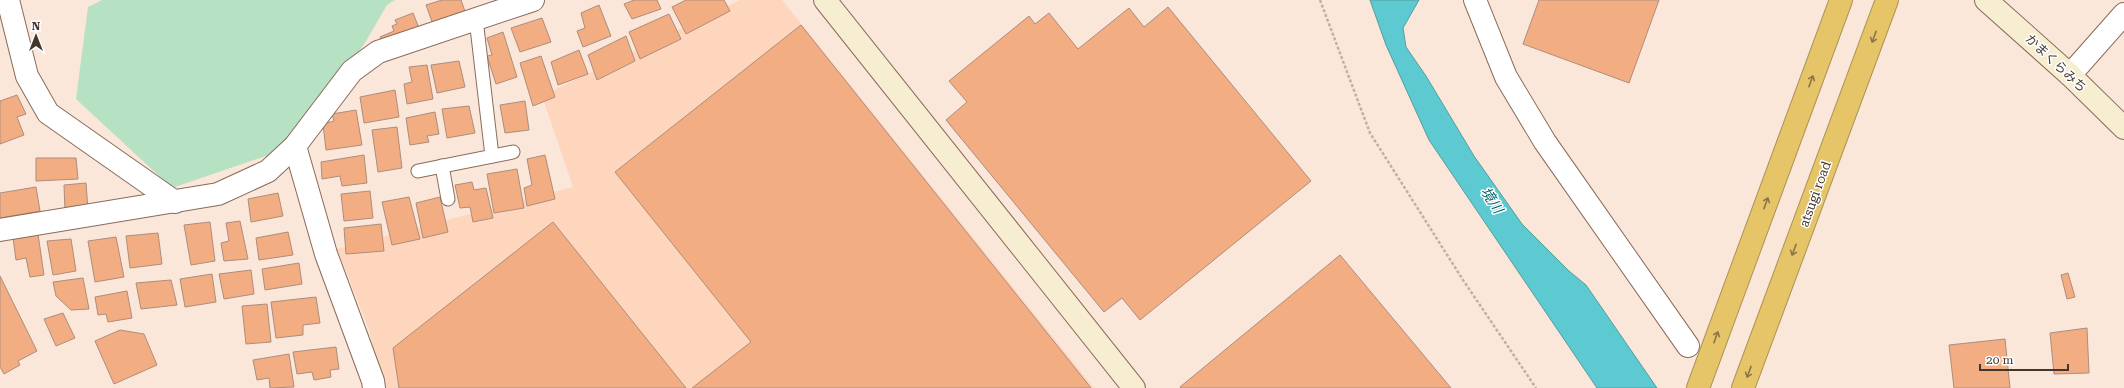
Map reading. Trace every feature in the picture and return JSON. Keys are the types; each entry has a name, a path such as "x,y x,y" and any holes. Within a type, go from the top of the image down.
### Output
{"highway":[{"path":"1698,388 1841,0"},
{"name":"atsugi road","path":"1743,388 1887,0"}],"street":[{"path":"8,0 27,76 48,113 175,202"},
{"path":"0,230 218,194 268,170 295,146 352,71 378,52 533,0"},
{"path":"824,0 1134,388"},
{"path":"1475,0 1506,77 1545,142 1688,346"},
{"name":"かまくらみち","path":"1986,0 2070,75 2124,128"},
{"path":"2070,75 2124,14"},
{"path":"295,146 326,254 373,381 374,388"}],"lane":[{"path":"476,20 492,156"},
{"path":"418,170 513,152"},
{"path":"442,166 448,199"}],"path":[{"path":"1320,0 1370,133 1463,280 1536,388"}],"shaded area":[{"path":"740,0 782,0 1094,388 380,388 370,332 337,249 573,187 542,96"}],"green space":[{"path":"102,0 395,0 387,5 366,41 295,146 172,188 76,99 88,7"}],"water":[{"name":"境川","path":"1370,0 1419,0 1403,28 1406,47 1426,76 1474,156 1522,224 1569,271 1586,285 1657,388 1597,388 1429,140 1386,45"}],"building":[{"path":"442,0 461,0 467,17 434,27 426,5"},
{"path":"634,0 657,0 661,9 632,19 624,4"},
{"path":"686,0 724,0 730,11 686,34 672,7"},
{"path":"1539,0 1659,0 1629,83 1523,44"},
{"path":"599,5 611,36 583,47 577,31 585,28 581,13"},
{"path":"1168,7 1311,181 1140,320 1122,298 1104,312 946,120 967,102 949,81 1029,16 1035,24 1049,13 1078,49 1129,8 1144,27"},
{"path":"413,13 421,33 385,48 380,37 394,31 392,26 397,24 395,20"},
{"path":"669,14 681,39 640,59 629,32"},
{"path":"542,18 551,42 520,52 511,28"},
{"path":"801,25 1091,388 692,388 751,342 615,172"},
{"path":"503,32 517,77 496,84 487,56 492,55 487,38"},
{"path":"626,36 635,61 597,80 588,55"},
{"path":"579,50 588,74 558,85 551,62"},
{"path":"541,56 555,97 533,106 520,63"},
{"path":"459,61 465,87 437,93 431,65"},
{"path":"427,65 433,99 407,104 404,84 412,82 409,67"},
{"path":"395,90 399,117 364,123 360,97"},
{"path":"17,95 26,114 17,117 24,135 0,144 0,101"},
{"path":"525,101 529,130 505,133 500,105"},
{"path":"469,106 475,133 447,138 442,109"},
{"path":"356,110 362,145 326,150 323,124 334,121 332,114"},
{"path":"435,112 439,134 427,136 429,142 410,145 406,118"},
{"path":"397,127 402,168 378,172 372,130"},
{"path":"364,155 367,183 342,186 340,176 322,179 321,162"},
{"path":"545,155 555,199 527,206 524,188 532,185 527,159"},
{"path":"36,158 76,158 78,179 36,181"},
{"path":"517,169 524,208 494,213 487,174"},
{"path":"472,182 474,190 486,188 493,218 473,222 470,207 460,208 455,185"},
{"path":"86,183 88,210 65,211 64,185"},
{"path":"36,187 40,211 0,218 0,193"},
{"path":"370,191 373,218 344,221 341,194"},
{"path":"278,193 283,216 251,222 248,199"},
{"path":"409,197 420,239 392,245 382,202"},
{"path":"440,197 448,232 423,238 416,203"},
{"path":"240,221 248,259 224,261 221,243 229,241 226,223"},
{"path":"210,222 215,261 191,265 184,225"},
{"path":"553,222 686,388 399,388 393,348"},
{"path":"381,224 384,251 346,254 344,228"},
{"path":"288,232 293,255 259,260 256,238"},
{"path":"158,233 162,264 130,268 126,236"},
{"path":"38,234 44,275 30,277 26,258 16,260 13,238"},
{"path":"116,237 124,277 95,282 88,241"},
{"path":"71,239 76,271 53,275 47,241"},
{"path":"1340,255 1451,388 1180,387"},
{"path":"299,263 302,284 265,290 262,269"},
{"path":"251,270 254,294 224,299 219,274"},
{"path":"2068,273 2075,297 2067,299 2061,275"},
{"path":"212,274 216,302 185,307 180,279"},
{"path":"0,276 37,351 18,361 20,365 4,374 0,367"},
{"path":"83,278 89,309 71,310 56,296 53,282"},
{"path":"171,280 177,305 141,309 136,283"},
{"path":"127,291 132,318 108,322 106,314 98,315 95,297"},
{"path":"316,297 320,323 303,325 303,335 276,338 271,302"},
{"path":"267,304 271,342 246,344 242,306"},
{"path":"63,313 75,338 56,346 44,319"},
{"path":"2087,328 2089,373 2054,374 2050,333"},
{"path":"120,330 144,334 157,365 114,384 95,341"},
{"path":"2005,339 2010,388 1954,388 1949,345"},
{"path":"336,347 339,369 330,370 331,377 314,380 312,372 297,374 293,352"},
{"path":"289,354 294,387 270,388 269,378 257,380 253,360"}]}
